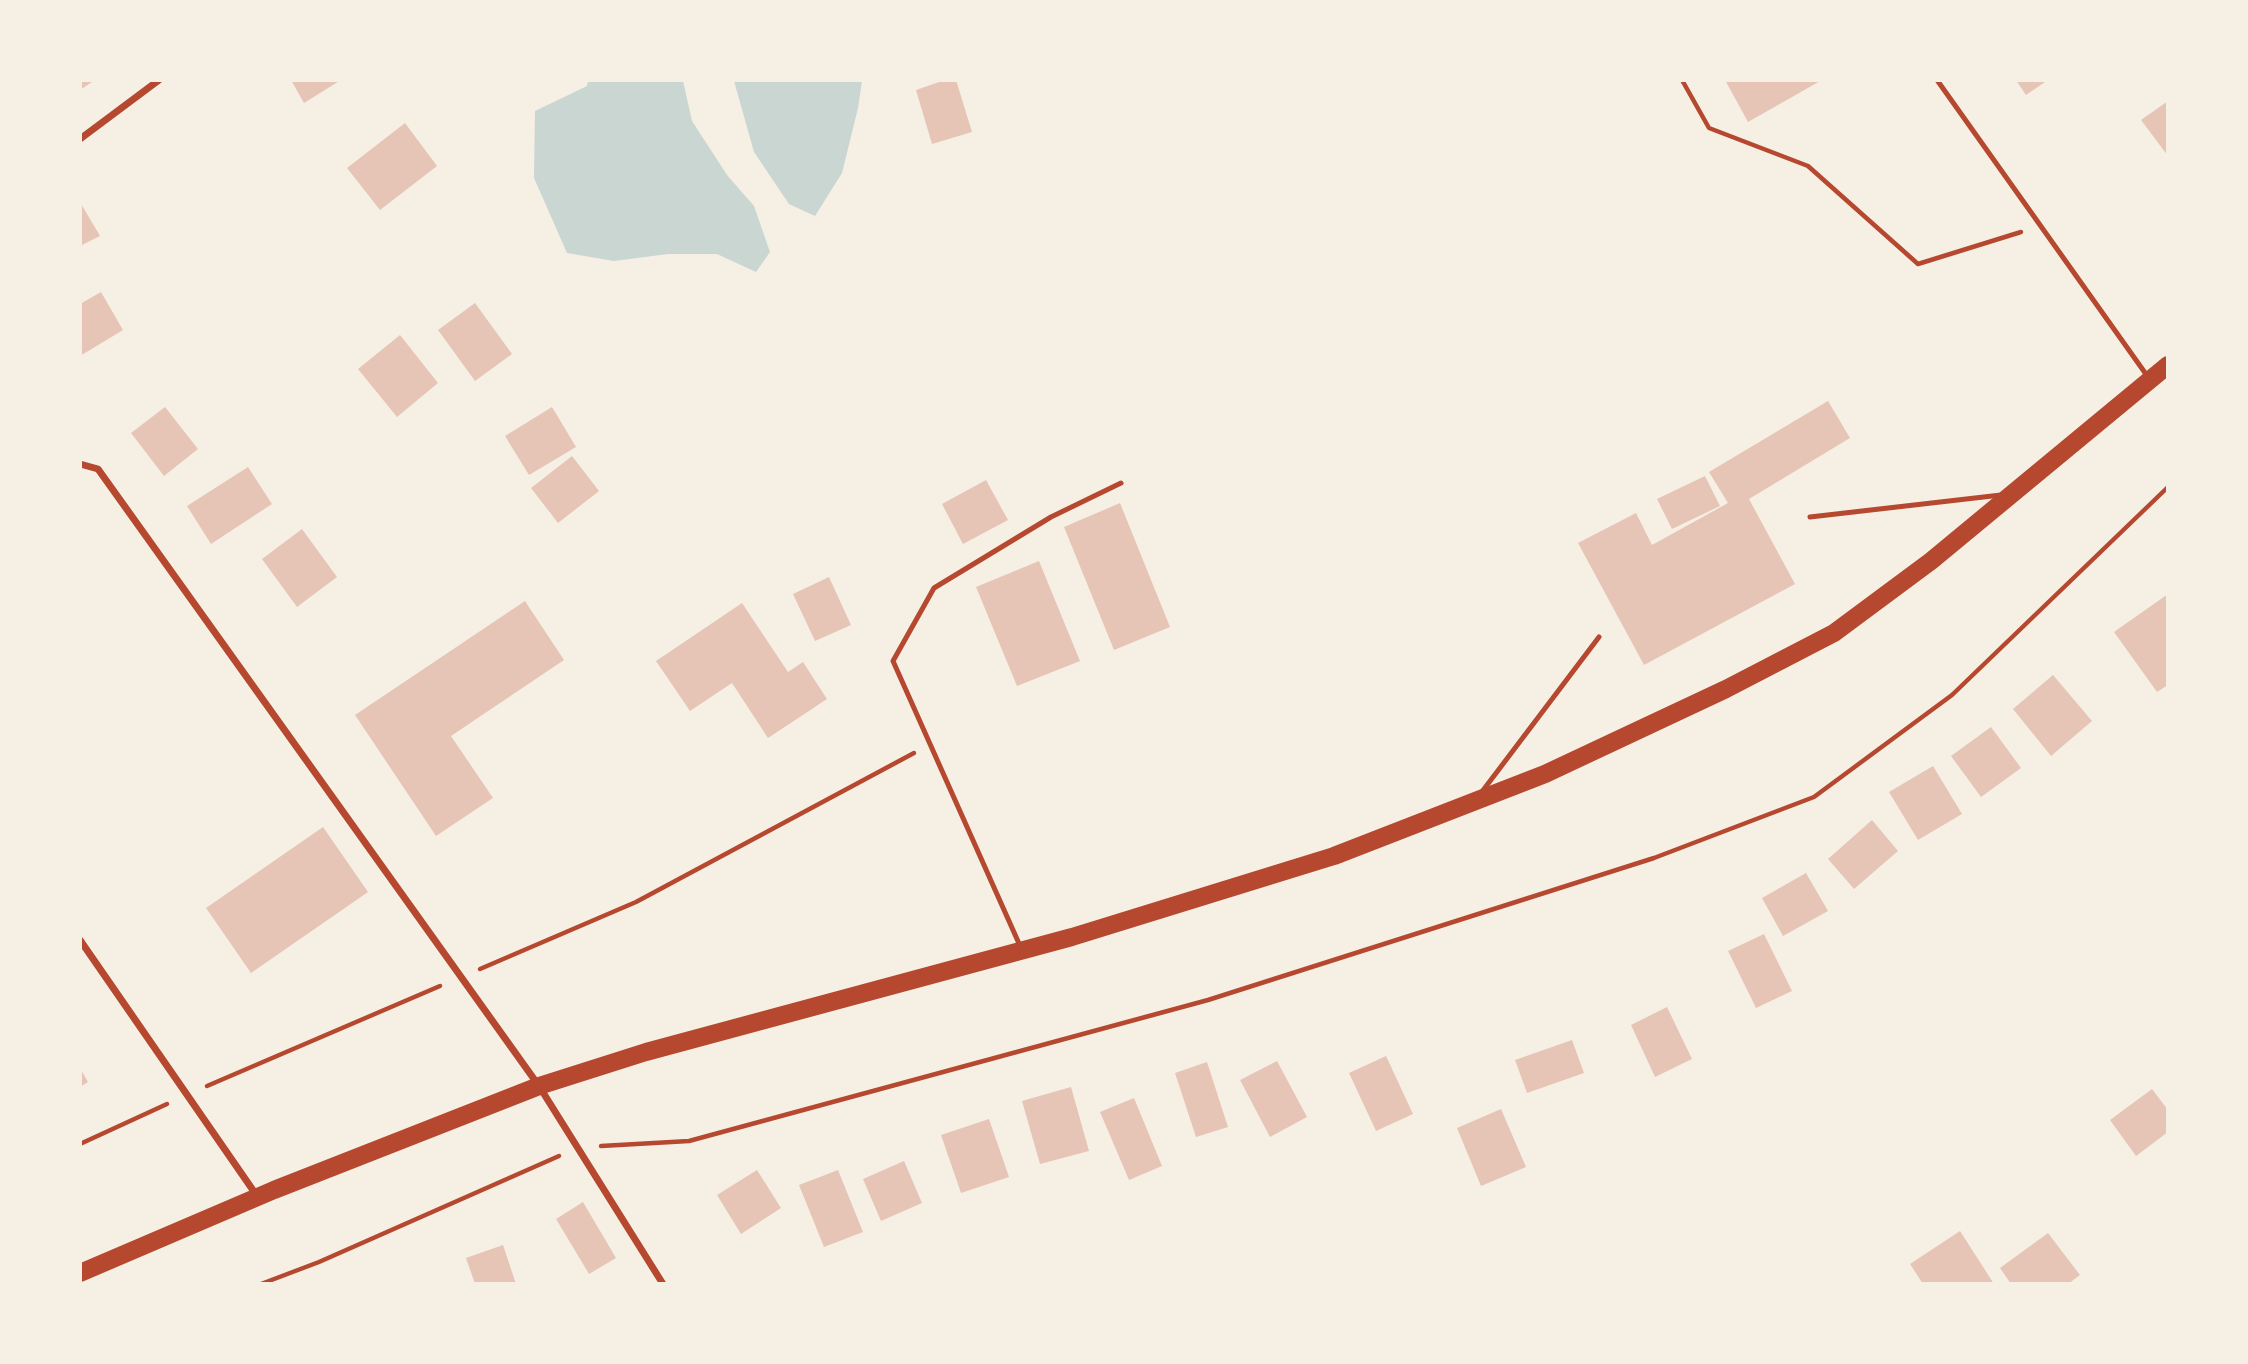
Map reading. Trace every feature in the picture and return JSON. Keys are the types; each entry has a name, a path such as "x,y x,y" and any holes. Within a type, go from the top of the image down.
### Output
{"main road":[{"path":"80,1273 257,1197 539,1086 646,1052 1022,950 1334,856 1545,774 1726,689 1834,633 1931,561 2168,365"}],"street":[{"path":"80,139 159,80"},
{"path":"80,464 98,469 539,1086 663,1283"},
{"path":"80,940 257,1197"}],"lane":[{"path":"1937,80 2150,380"},
{"path":"1022,950 893,661 934,588 1051,517 1121,482"},
{"path":"1810,517 2011,494"},
{"path":"1476,801 1600,636"}],"path":[{"path":"1682,80 1710,128 1808,166 1918,264 2040,226"},
{"path":"261,1283 319,1262 578,1147 689,1141 1208,1000 1654,858 1814,797 1952,695 2168,487"},
{"path":"80,1144 187,1094 636,902 930,744"}],"shaded area":[{"path":"588,81 683,81 692,121 727,175 754,206 770,252 756,272 717,254 668,254 614,261 567,253 534,178 535,111 587,86"},
{"path":"734,81 862,81 842,173 815,216 789,204 754,152"}],"building":[{"path":"80,80 95,80 80,90"},
{"path":"291,80 341,80 304,103"},
{"path":"945,80 956,80 972,132 932,144 916,90"},
{"path":"1725,80 1822,80 1748,122"},
{"path":"2016,80 2048,80 2026,95"},
{"path":"2168,101 2168,156 2141,120"},
{"path":"405,123 437,166 380,210 347,168"},
{"path":"80,202 100,236 80,246"},
{"path":"101,292 123,330 80,356 80,304"},
{"path":"475,303 512,354 475,381 438,330"},
{"path":"400,335 438,383 397,417 358,369"},
{"path":"1828,401 1850,438 1749,499 1795,584 1644,665 1578,543 1636,513 1652,545 1728,503 1709,472"},
{"path":"165,407 198,449 164,476 131,433"},
{"path":"552,407 576,447 529,475 505,436"},
{"path":"572,456 599,491 558,523 531,488"},
{"path":"248,467 272,504 211,544 187,506"},
{"path":"1705,476 1720,506 1672,529 1657,499"},
{"path":"986,480 1008,520 963,544 942,504"},
{"path":"1120,503 1170,627 1114,650 1064,527"},
{"path":"302,529 337,577 297,607 262,559"},
{"path":"1039,561 1080,661 1017,686 976,587"},
{"path":"829,577 851,625 815,641 793,594"},
{"path":"2168,594 2168,685 2157,692 2114,632"},
{"path":"525,601 564,660 451,736 493,798 436,836 355,715"},
{"path":"742,603 788,672 803,662 827,699 768,738 732,683 690,711 656,661"},
{"path":"2053,675 2092,721 2051,756 2013,709"},
{"path":"1991,727 2021,768 1981,797 1951,756"},
{"path":"1933,766 1962,814 1918,840 1889,792"},
{"path":"1872,820 1898,851 1854,889 1828,859"},
{"path":"323,827 368,892 251,973 206,908"},
{"path":"1806,873 1828,911 1783,936 1762,898"},
{"path":"1764,934 1792,991 1756,1008 1728,951"},
{"path":"1667,1007 1692,1059 1655,1077 1631,1025"},
{"path":"1572,1040 1584,1073 1527,1093 1515,1060"},
{"path":"1386,1056 1413,1114 1376,1131 1349,1073"},
{"path":"1277,1061 1307,1117 1270,1137 1240,1080"},
{"path":"1207,1062 1228,1127 1196,1137 1175,1073"},
{"path":"80,1068 88,1082 80,1087"},
{"path":"1071,1087 1089,1151 1040,1164 1022,1101"},
{"path":"2152,1089 2168,1110 2168,1132 2136,1156 2110,1120"},
{"path":"1134,1098 1162,1166 1129,1180 1100,1112"},
{"path":"1501,1109 1526,1167 1481,1186 1457,1128"},
{"path":"989,1119 1009,1177 961,1193 941,1135"},
{"path":"904,1161 922,1203 881,1221 863,1179"},
{"path":"757,1170 781,1208 741,1234 717,1195"},
{"path":"838,1170 863,1232 824,1247 799,1185"},
{"path":"583,1202 616,1258 589,1274 556,1219"},
{"path":"1960,1231 1994,1284 1923,1284 1910,1264"},
{"path":"2048,1233 2080,1275 2068,1284 2011,1284 2000,1268"},
{"path":"503,1245 516,1284 475,1284 466,1258"}]}
